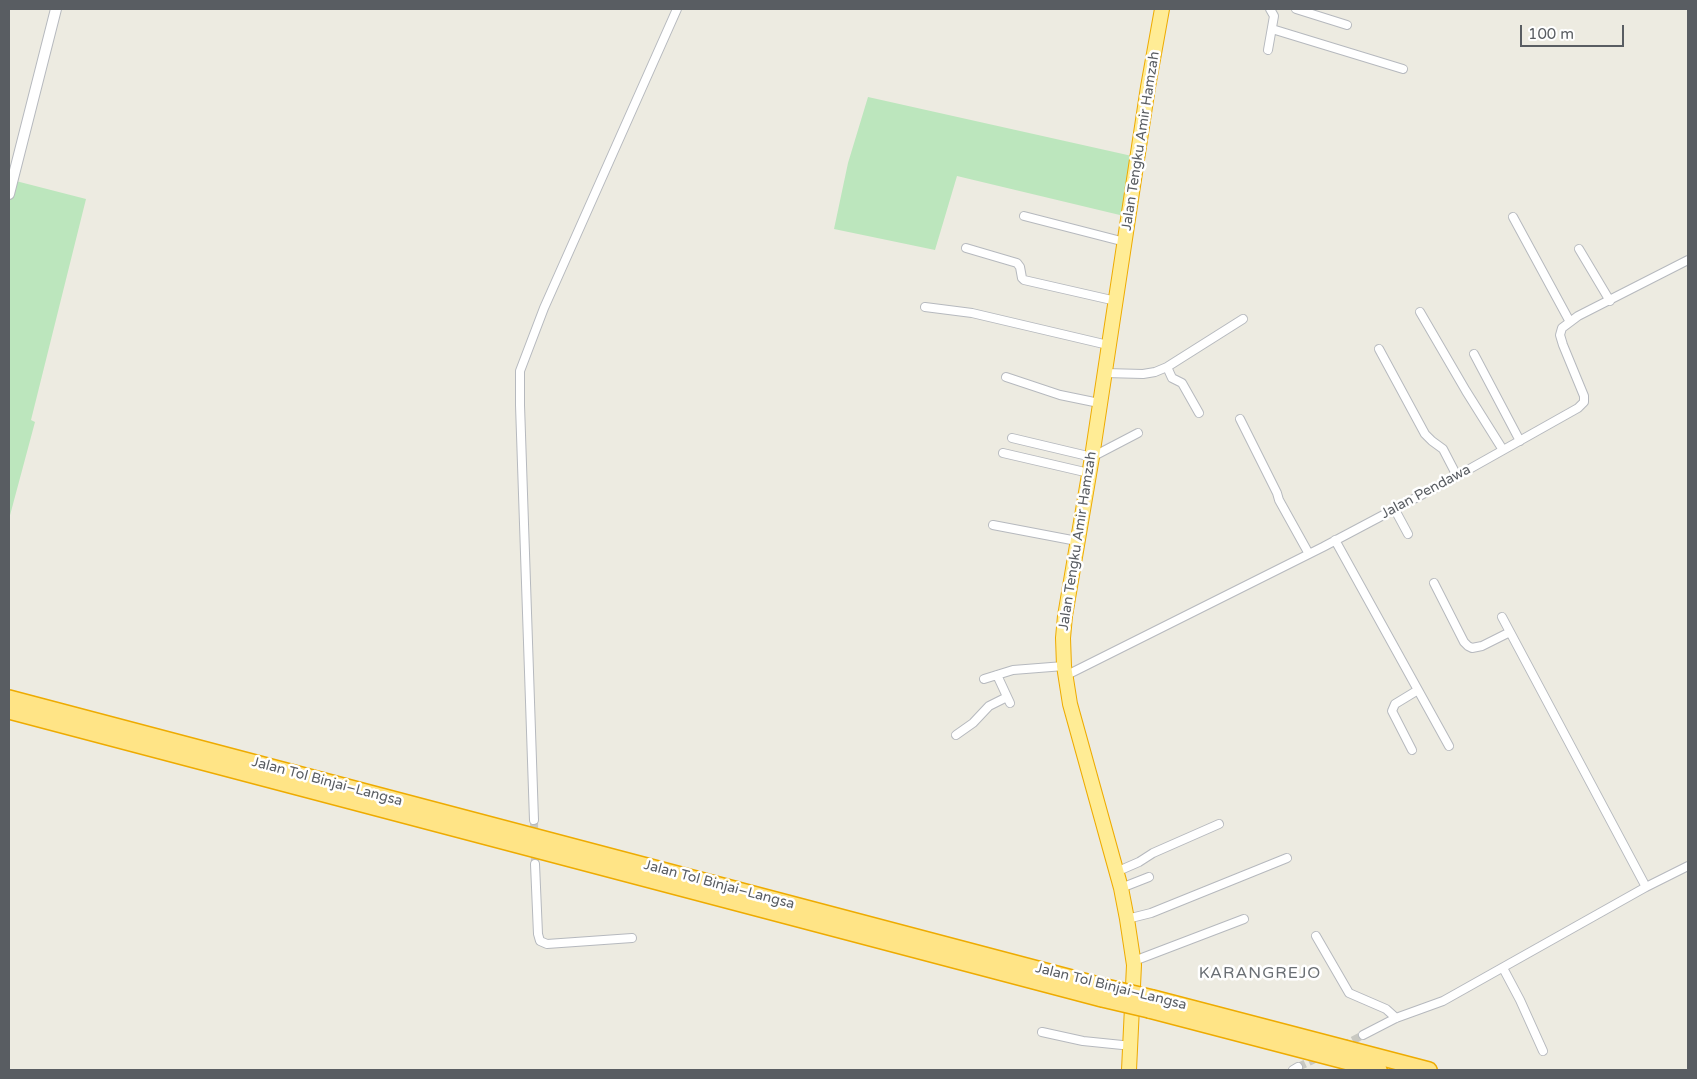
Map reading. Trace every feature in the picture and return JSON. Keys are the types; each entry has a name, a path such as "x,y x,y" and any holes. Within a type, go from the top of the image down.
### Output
{"highway":[{"name":"Jalan Tengku Amir Hamzah","path":"1130,1070 1134,961 1121,888 1081,746 1064,671 1064,628 1148,87 1162,9"},
{"name":"Jalan Tol Binjai–Langsa","path":"9,698 780,908 1104,993 1429,1070"},
{"name":"Jalan Tol Binjai–Langsa","path":"9,711 744,898"},
{"name":"Jalan Tol Binjai–Langsa","path":"1151,1004 1379,1070"}],"street":[{"path":"9,194 56,9"},
{"path":"534,820 520,371 544,308 677,9"},
{"path":"1268,50 1274,16 1270,9"},
{"path":"1296,9 1348,25"},
{"path":"1272,29 1403,69"},
{"path":"1024,216 1125,242"},
{"path":"1513,217 1570,322 1578,316 1688,260"},
{"path":"966,248 1017,263 1024,280 1116,301"},
{"path":"1579,249 1610,301"},
{"path":"925,307 972,313 1108,345"},
{"path":"1420,312 1502,450"},
{"path":"1105,373 1149,374 1167,367 1243,319"},
{"name":"Jalan Pendawa","path":"1064,671 1309,554 1573,412 1584,402 1583,392 1560,335 1563,326 1570,322"},
{"path":"1379,349 1425,434 1443,449 1457,476"},
{"path":"1474,354 1520,441"},
{"path":"1167,367 1172,378 1182,383 1200,413"},
{"path":"1006,378 1060,395 1099,403"},
{"path":"1240,419 1279,500 1309,554"},
{"path":"1012,438 1092,457 1138,433"},
{"path":"1003,453 1089,472"},
{"path":"1394,508 1408,534"},
{"path":"993,525 1077,541"},
{"path":"1335,540 1449,746"},
{"path":"1434,583 1464,642 1468,646 1472,648 1482,646 1510,632"},
{"path":"1502,618 1646,887"},
{"path":"984,679 1022,668 1064,671"},
{"path":"956,735 973,723 989,706 1008,700 997,675"},
{"path":"1412,750 1392,711 1395,704 1418,690"},
{"path":"1116,872 1139,862 1153,853 1219,824"},
{"path":"1127,919 1151,913 1286,858"},
{"path":"536,864 538,934 540,941 547,944 632,938"},
{"path":"1363,1036 1396,1018 1443,1001 1646,887 1688,866"},
{"path":"1121,888 1149,877"},
{"path":"1134,961 1244,919"},
{"path":"1316,936 1350,993 1386,1009 1396,1018"},
{"path":"1503,968 1543,1051"},
{"path":"1042,1032 1083,1041 1132,1046"}],"green space":[{"path":"868,97 1132,156 1124,216 957,176 935,250 834,229 848,163"},
{"path":"12,180 86,199 31,420 35,422 9,519 9,194"}],"tunnel":[{"path":"534,820 535,864"},
{"path":"1342,1046 1363,1035"},
{"path":"1298,1067 1321,1056"}],"district":[{"name":"KARANGREJO","path":"1260,974"}]}
